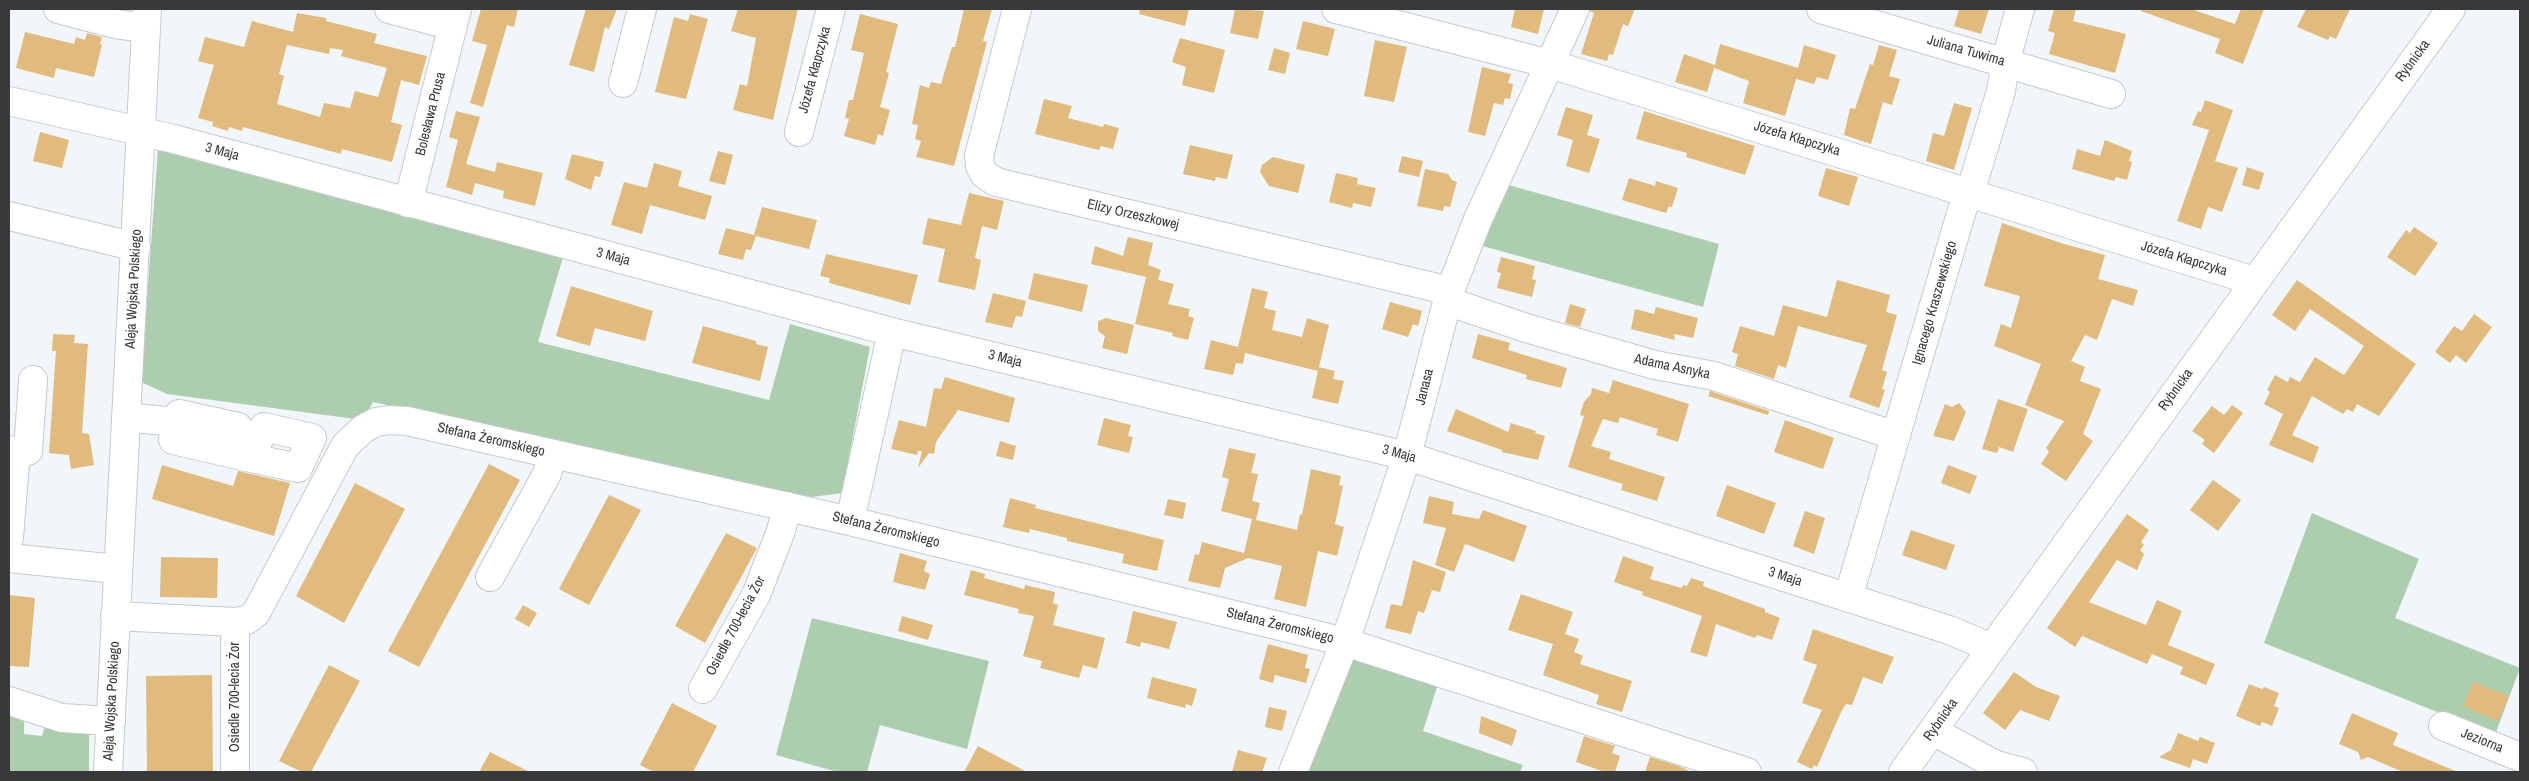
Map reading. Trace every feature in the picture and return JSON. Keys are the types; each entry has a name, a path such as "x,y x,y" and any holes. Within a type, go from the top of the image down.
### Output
{"street":[{"path":"58,9 114,24 146,18"},
{"name":"Bolesława Prusa","path":"389,9 455,17 408,203"},
{"path":"623,83 642,9"},
{"name":"Józefa Kłapczyka","path":"799,132 831,9"},
{"name":"Elizy Orzeszkowej","path":"1017,9 979,156 980,166 984,174 996,182 1448,296"},
{"name":"Józefa Kłapczyka","path":"1336,9 1550,64 2254,281"},
{"name":"Janasa","path":"1293,772 1345,642 1407,456 1448,296 1478,219 1575,9"},
{"name":"Juliana Tuwima","path":"1821,9 2112,94"},
{"name":"Ignacego Kraszewskiego","path":"1848,598 1962,210 1970,193 2001,91 2005,63 2020,9"},
{"name":"Rybnicka","path":"1904,772 2450,9"},
{"name":"Aleja Wojska Polskiego","path":"108,772 117,569 136,247 146,18"},
{"name":"3 Maja","path":"9,101 141,130 892,332 1407,456 1949,630 1992,648"},
{"path":"9,216 136,247"},
{"name":"Adama Asnyka","path":"1448,296 1526,328 1655,365 1714,376 1896,436"},
{"path":"850,521 892,332"},
{"path":"9,538 12,450 28,451 33,380"},
{"path":"126,417 165,421 175,428 173,440 240,455"},
{"name":"Stefana Żeromskiego","path":"115,616 235,622 246,620 256,613 345,446 363,429 376,422 389,420 407,421 787,506 1345,642 1747,772"},
{"path":"490,576 547,474 554,454"},
{"name":"Osiedle 700-lecia Żor","path":"703,689 756,595 781,531 787,506"},
{"path":"9,558 117,569"},
{"name":"Osiedle 700-lecia Żor","path":"235,622 235,772"},
{"path":"9,701 62,718 111,720"},
{"name":"Jeziorna","path":"2443,726 2520,757"},
{"path":"1933,731 1996,765 2023,772"}],"green space":[{"path":"158,148 564,254 538,342 769,400 790,324 870,347 842,493 812,497 373,402 363,420 167,394 141,382"},
{"path":"1505,184 1719,244 1703,307 1479,245"},
{"path":"2312,513 2419,559 2395,618 2520,668 2495,735 2264,643"},
{"path":"812,618 989,661 967,749 880,725 867,772 838,772 776,755"},
{"path":"1350,650 1439,681 1423,731 1523,765 1520,772 1300,772"},
{"path":"9,716 24,717 24,734 42,736 46,722 89,726 89,772 9,772"}],"building":[{"path":"481,9 518,9 514,27 507,25 483,107 470,103 487,45 472,41"},
{"path":"586,9 617,9 609,29 605,27 594,72 569,65"},
{"path":"738,9 798,9 773,120 733,110 740,84 747,86 756,38 731,31"},
{"path":"964,9 992,9 983,41 987,42 954,166 916,157 921,141 915,139 918,125 912,124 920,85 929,88 931,82 941,84 952,47 955,47"},
{"path":"1140,9 1189,9 1185,26 1139,14"},
{"path":"1235,9 1264,11 1258,39 1230,33"},
{"path":"1515,9 1544,9 1538,34 1511,27"},
{"path":"1590,9 1635,9 1628,26 1623,24 1613,55 1609,54 1607,61 1581,54 1594,13"},
{"path":"1959,9 1989,9 1981,34 1954,26"},
{"path":"2054,9 2076,9 2073,21 2126,34 2115,73 2049,54 2055,33 2048,31"},
{"path":"2142,9 2191,9 2235,24 2241,9 2264,9 2243,64 2215,53 2220,39 2141,11"},
{"path":"2306,9 2350,9 2336,39 2330,36 2328,40 2297,27"},
{"path":"297,13 326,18 326,21 377,34 374,43 427,56 419,85 401,80 391,122 402,125 392,162 342,149 341,154 243,127 242,131 229,127 228,131 212,126 213,122 198,118 214,65 198,61 205,37 244,47 252,21 293,32","holes":["287,45 329,54 330,48 343,50 341,56 387,68 378,97 355,91 350,108 324,103 320,117 277,104 284,76 279,74"]},
{"path":"690,14 708,19 686,99 655,92 674,17 688,21"},
{"path":"860,14 898,24 886,72 889,73 880,107 890,110 883,136 878,134 875,145 844,136 849,119 845,118 849,100 853,100 864,53 851,50"},
{"path":"1303,21 1335,29 1328,56 1296,49"},
{"path":"25,32 74,44 76,37 85,40 87,33 102,37 100,44 102,45 94,77 56,68 54,78 16,68"},
{"path":"1180,38 1225,50 1214,93 1182,85 1186,67 1172,62"},
{"path":"1375,40 1407,47 1394,102 1364,96"},
{"path":"1720,44 1798,68 1804,45 1836,55 1828,80 1817,77 1814,84 1796,79 1785,116 1743,103 1749,81 1714,68 1707,92 1675,82 1684,54 1715,65"},
{"path":"1879,45 1897,50 1889,76 1900,79 1892,105 1883,102 1871,144 1844,135 1850,108 1855,109 1870,64 1873,65"},
{"path":"1274,48 1290,53 1285,74 1268,70"},
{"path":"1482,67 1511,74 1508,83 1513,84 1510,99 1505,98 1503,105 1494,103 1485,136 1468,132"},
{"path":"1044,99 1072,106 1068,118 1103,127 1104,124 1119,128 1113,149 1101,146 1099,150 1035,134"},
{"path":"2205,100 2233,110 2215,161 2238,168 2222,212 2208,207 2201,229 2177,221 2209,130 2192,125 2198,111 2201,112"},
{"path":"1954,103 1972,108 1954,170 1926,161 1933,133 1944,136"},
{"path":"1566,107 1593,115 1587,135 1600,139 1589,173 1566,166 1573,140 1557,135"},
{"path":"456,111 480,117 466,164 495,172 497,162 543,173 535,206 503,198 504,191 475,183 472,195 446,187 458,140 449,137"},
{"path":"1644,111 1755,146 1745,175 1686,157 1687,153 1636,139"},
{"path":"40,132 69,140 62,168 33,161"},
{"path":"2105,140 2132,151 2129,161 2132,162 2127,180 2116,177 2114,181 2072,169 2077,149 2100,156"},
{"path":"1190,145 1233,155 1227,179 1216,177 1215,181 1183,174"},
{"path":"718,151 733,155 725,185 709,181"},
{"path":"572,154 604,162 600,177 595,176 591,190 565,179"},
{"path":"1402,156 1423,161 1419,177 1398,172"},
{"path":"1273,157 1305,165 1298,193 1269,186 1260,172 1262,165"},
{"path":"654,163 682,171 678,186 712,196 705,220 650,205 642,234 611,225 624,182 647,188"},
{"path":"2247,167 2264,173 2259,190 2242,185"},
{"path":"1826,168 1858,177 1849,206 1818,196"},
{"path":"1425,169 1448,174 1452,180 1457,182 1450,207 1444,206 1443,211 1417,206"},
{"path":"1336,173 1358,178 1357,184 1376,188 1371,207 1353,203 1352,208 1329,202"},
{"path":"1629,178 1655,186 1656,181 1678,188 1672,207 1669,206 1666,213 1622,200"},
{"path":"969,193 1004,201 997,230 982,226 975,258 981,260 975,290 938,282 945,249 922,244 928,218 961,225"},
{"path":"762,207 817,220 809,249 756,236 751,250 746,249 743,260 718,254 726,228 754,235"},
{"path":"2002,223 2064,244 2105,255 2098,279 2138,290 2133,306 2112,299 2097,340 2085,335 2071,361 2085,367 2080,381 2101,389 2083,434 2093,441 2066,481 2041,464 2049,452 2046,448 2064,421 2025,405 2041,364 1994,346 2001,324 2011,328 2020,296 1984,286"},
{"path":"2414,227 2438,243 2415,276 2387,257 2406,230 2410,233"},
{"path":"1128,237 1153,243 1148,265 1161,270 1158,280 1174,284 1168,304 1190,309 1188,316 1194,318 1188,340 1172,336 1173,333 1135,324 1146,277 1091,264 1095,246 1123,256"},
{"path":"826,254 918,275 910,305 829,283 830,278 820,276"},
{"path":"1501,257 1535,266 1532,279 1536,280 1532,297 1497,288 1501,273 1497,272"},
{"path":"1034,273 1088,285 1082,312 1028,299"},
{"path":"1837,280 1890,295 1886,312 1897,315 1882,370 1887,372 1882,389 1885,390 1879,408 1849,397 1867,345 1798,326 1786,368 1778,365 1774,379 1735,366 1738,354 1732,352 1740,326 1774,336 1783,305 1827,317"},
{"path":"2297,280 2416,364 2379,416 2357,404 2353,412 2347,409 2343,414 2312,396 2292,435 2319,447 2313,463 2269,445 2283,414 2264,404 2270,392 2267,390 2275,375 2288,382 2290,377 2300,382 2315,357 2344,375 2364,346 2310,309 2295,331 2272,315"},
{"path":"571,286 653,311 645,341 595,328 590,346 556,336"},
{"path":"1252,288 1268,292 1264,308 1276,311 1272,330 1302,337 1307,318 1329,325 1319,367 1335,371 1333,379 1344,381 1338,404 1312,398 1318,371 1245,353 1243,364 1236,363 1233,375 1204,369 1211,340 1238,347"},
{"path":"993,293 1026,301 1022,317 1016,316 1012,328 985,322"},
{"path":"1390,302 1422,311 1418,326 1413,324 1408,337 1382,329"},
{"path":"1570,304 1586,309 1580,327 1565,323"},
{"path":"1656,307 1698,318 1693,338 1674,334 1675,340 1631,329 1635,309 1654,314"},
{"path":"2474,314 2492,327 2466,363 2456,355 2450,363 2435,352 2454,326 2462,331"},
{"path":"1106,318 1134,325 1127,354 1102,348 1105,336 1098,331 1098,321"},
{"path":"703,326 756,341 756,344 768,347 760,381 692,363"},
{"path":"53,334 75,335 74,343 88,344 82,433 89,434 94,465 71,469 69,455 49,453 56,351 52,351"},
{"path":"1478,334 1510,343 1508,350 1567,368 1561,388 1526,379 1527,375 1472,358"},
{"path":"945,377 1015,398 1009,423 958,410 936,442 934,454 929,453 918,468 922,451 918,451 917,455 891,449 899,420 926,427 934,388 941,389"},
{"path":"1613,380 1689,404 1678,442 1656,435 1658,429 1620,417 1618,423 1603,419 1591,446 1611,452 1609,459 1665,477 1657,501 1621,490 1623,484 1568,467 1584,416 1580,415 1584,402 1591,394 1592,388 1609,393"},
{"path":"1710,391 1769,411 1768,415 1708,396"},
{"path":"1998,399 2028,409 2013,452 1999,447 1997,453 1982,449"},
{"path":"1959,403 1966,412 1954,441 1933,436 1945,404 1952,407"},
{"path":"2232,405 2243,413 2214,453 2202,444 2205,440 2192,431 2212,406 2224,415"},
{"path":"1456,409 1508,432 1511,423 1545,436 1538,460 1502,452 1502,450 1447,431"},
{"path":"1104,418 1131,425 1128,436 1133,437 1129,453 1097,445"},
{"path":"1785,420 1834,438 1823,469 1774,452"},
{"path":"1000,441 1016,446 1013,460 996,456"},
{"path":"1229,448 1256,454 1251,473 1258,474 1252,501 1260,503 1256,520 1221,511 1229,479 1222,477"},
{"path":"489,464 520,480 419,667 388,651"},
{"path":"162,465 233,486 238,471 290,483 274,536 152,499"},
{"path":"1948,465 1977,476 1970,494 1941,483"},
{"path":"1311,469 1341,476 1339,485 1343,486 1335,524 1344,527 1337,556 1318,551 1306,607 1274,599 1282,566 1248,558 1225,568 1220,588 1188,581 1195,554 1199,555 1202,542 1244,553 1252,519 1297,530 1300,514 1302,515"},
{"path":"2213,480 2241,500 2218,531 2190,510"},
{"path":"355,483 405,509 344,623 296,596"},
{"path":"1727,485 1776,503 1764,534 1716,516"},
{"path":"609,495 641,510 589,605 559,589"},
{"path":"1429,496 1454,502 1452,514 1479,519 1483,510 1527,526 1514,562 1465,544 1454,572 1435,565 1446,528 1423,523"},
{"path":"1010,498 1036,505 1035,508 1164,540 1157,571 1122,563 1124,554 1067,541 1067,538 1030,529 1029,533 1003,527"},
{"path":"1168,499 1186,503 1183,519 1164,515"},
{"path":"1805,511 1825,518 1814,554 1793,546"},
{"path":"2127,514 2149,530 2141,542 2144,545 2140,550 2144,554 2137,570 2117,560 2089,602 2146,625 2157,600 2182,611 2168,645 2215,664 2206,685 2180,674 2183,667 2152,654 2147,664 2082,636 2075,647 2047,628"},
{"path":"1911,530 1955,545 1946,570 1902,555"},
{"path":"726,533 757,548 705,643 675,626"},
{"path":"900,553 927,561 924,571 930,574 925,590 893,582"},
{"path":"1623,556 1654,567 1650,579 1682,588 1683,585 1687,586 1691,578 1704,582 1703,586 1765,609 1765,612 1780,618 1772,640 1757,635 1755,638 1716,624 1707,657 1690,652 1702,616 1642,595 1643,592 1614,582"},
{"path":"161,557 218,558 217,598 160,597"},
{"path":"1413,560 1446,572 1440,592 1432,590 1424,613 1418,611 1411,634 1385,628 1391,604 1402,606"},
{"path":"971,570 985,574 984,578 1024,589 1025,585 1055,592 1053,603 1058,605 1053,625 1105,638 1097,669 1083,665 1079,678 1040,668 1042,661 1023,656 1034,616 1018,613 1019,609 964,595"},
{"path":"1521,594 1573,612 1565,634 1579,639 1574,652 1583,656 1580,664 1632,681 1622,712 1596,704 1599,695 1543,675 1553,644 1508,630"},
{"path":"9,595 35,598 29,667 9,666"},
{"path":"523,605 537,613 529,627 515,619"},
{"path":"1133,611 1177,622 1169,649 1141,642 1140,647 1126,643"},
{"path":"902,616 933,625 928,640 898,631"},
{"path":"1813,629 1894,657 1882,684 1863,677 1852,705 1846,704 1841,712 1817,767 1814,765 1812,769 1797,762 1822,710 1802,703 1817,665 1803,660"},
{"path":"1268,644 1308,655 1305,668 1310,669 1306,683 1275,675 1273,683 1259,679"},
{"path":"329,665 360,681 311,772 302,772 279,761"},
{"path":"2014,672 2036,687 2060,696 2049,721 2020,710 2005,730 1983,713"},
{"path":"212,675 213,772 147,772 146,676"},
{"path":"1152,677 1197,689 1192,706 1186,704 1185,708 1147,698"},
{"path":"2473,682 2509,696 2498,721 2463,706"},
{"path":"2249,684 2279,693 2274,706 2279,708 2272,726 2262,722 2260,726 2236,716"},
{"path":"672,703 717,726 693,772 654,772 640,765"},
{"path":"1269,707 1287,711 1282,731 1265,727"},
{"path":"2352,713 2398,733 2393,745 2458,772 2403,772 2368,757 2361,760 2358,752 2339,744"},
{"path":"1481,716 1517,730 1512,746 1479,733"},
{"path":"2178,733 2198,741 2200,737 2215,743 2207,764 2193,759 2190,768 2159,757 2171,750"},
{"path":"1584,736 1615,746 1612,753 1620,756 1615,772 1605,772 1576,762"},
{"path":"978,746 1027,772 964,772"},
{"path":"1238,750 1267,758 1262,772 1232,772"},
{"path":"490,752 530,772 479,772"},
{"path":"1650,757 1679,766 1691,772 1645,772"}]}
